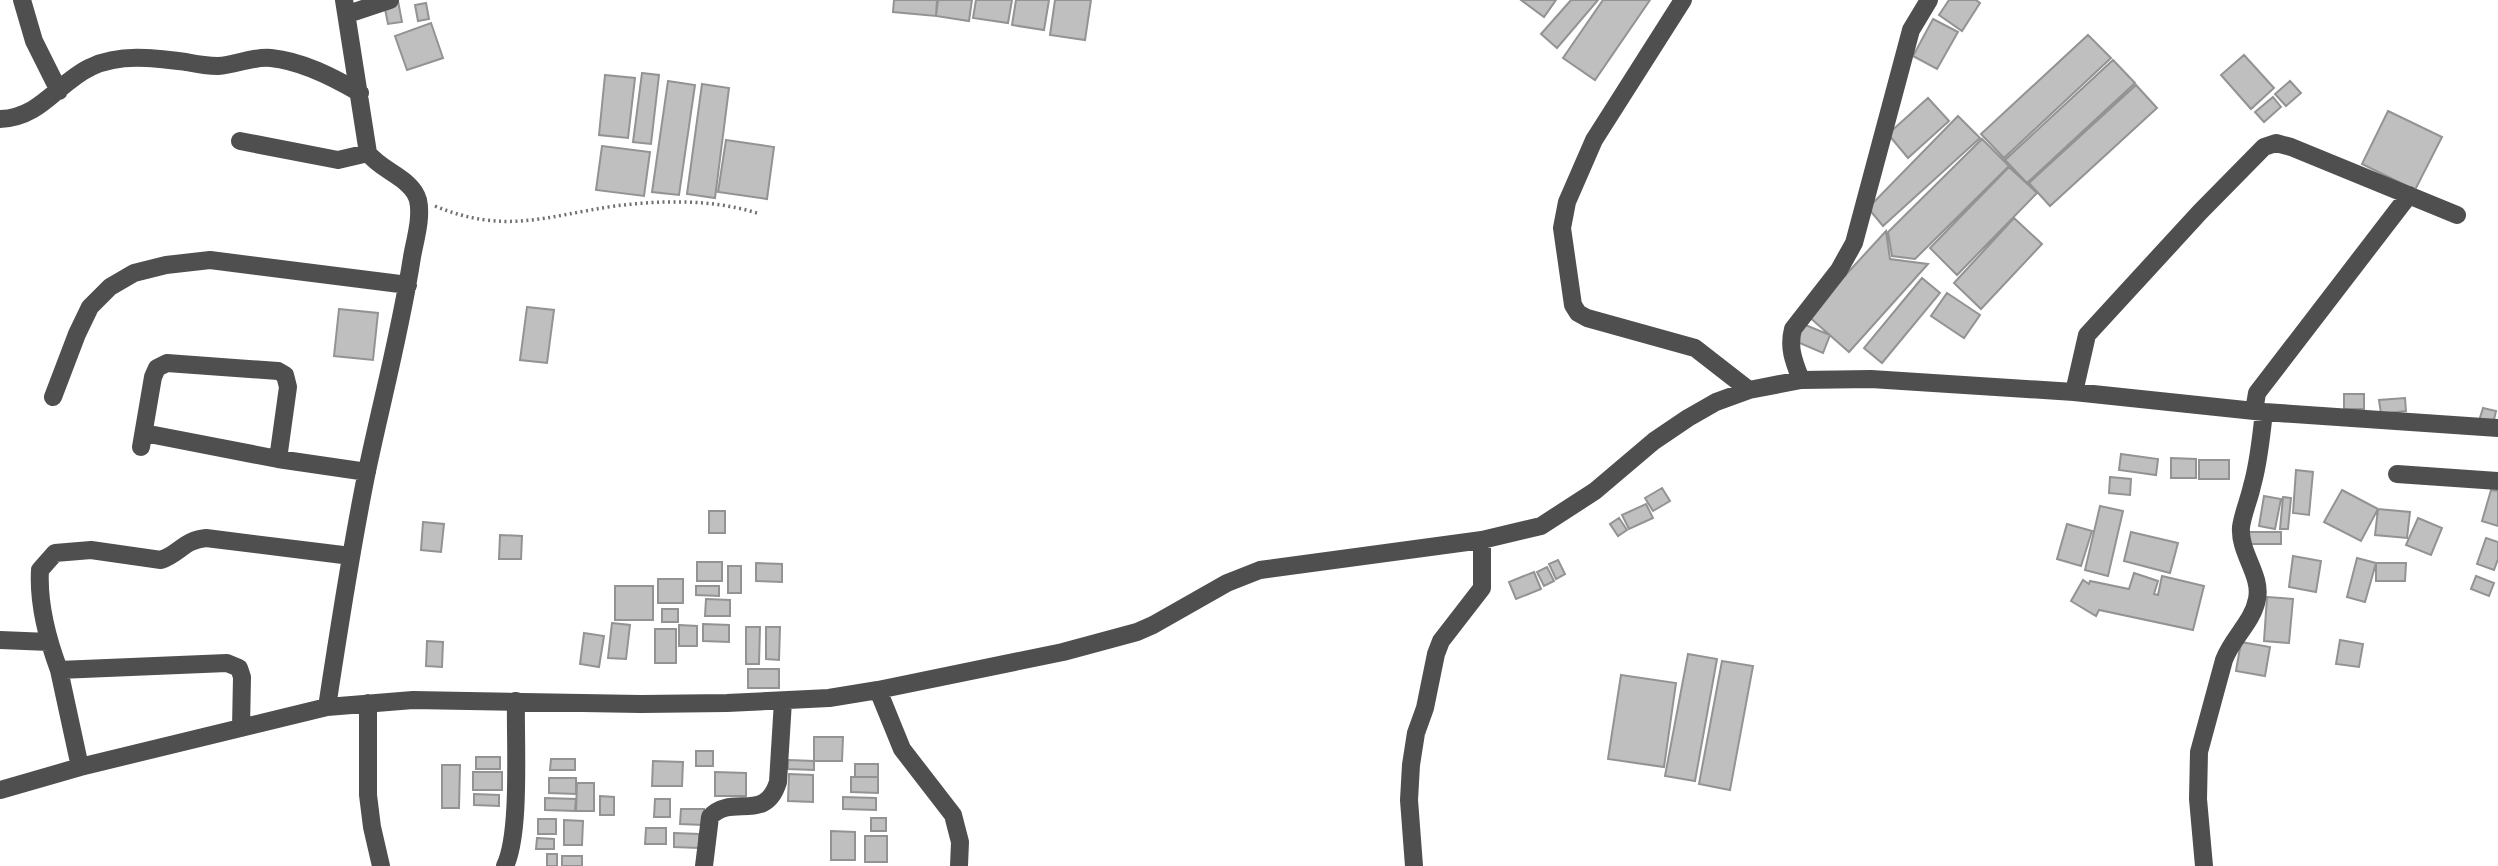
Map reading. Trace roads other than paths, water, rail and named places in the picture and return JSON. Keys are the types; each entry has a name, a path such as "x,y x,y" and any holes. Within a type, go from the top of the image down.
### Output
{"street":[{"path":"22,0 34,41 59,91"},
{"path":"327,707 351,556 408,285 419,216 418,199 413,188 381,166 368,153 346,7 390,0"},
{"path":"1683,0 1594,140 1567,202 1562,228 1573,305 1578,313 1587,318 1695,348 1749,390"},
{"path":"1801,380 1791,354 1790,339 1793,329 1839,270 1854,243 1911,30 1929,0"},
{"path":"0,119 25,114 42,105 73,77 92,66 113,60 164,59 216,66 269,58 323,74 360,93"},
{"path":"240,141 332,159 368,153"},
{"path":"2074,392 2087,335 2264,147 2276,143 2291,147 2457,215"},
{"path":"2204,866 2197,799 2199,752 2224,660 2256,604 2258,584 2244,555 2241,528 2255,476 2259,411 2257,393 2409,195"},
{"path":"53,397 90,307 110,287 134,273 166,265 210,260 408,285"},
{"path":"278,459 288,387 285,375 278,371 167,363 157,368 153,377 143,440 367,472"},
{"path":"0,790 80,767 327,707 368,710 426,700 641,705 829,698 1063,652 1137,632 1227,583 1260,570 1482,540 1527,531 1552,521 1595,491 1671,428 1716,402 1749,390 1801,380 1871,379 2074,392 2259,411 2498,428"},
{"path":"2397,474 2498,481"},
{"path":"80,767 38,589 40,570 55,553 91,550 161,560 189,541 206,538 351,556"},
{"path":"1414,866 1409,800 1416,733 1425,708 1441,641 1482,588 1482,540"},
{"path":"0,640 49,642"},
{"path":"59,670 227,663 239,668 242,677 241,728"},
{"path":"878,690 902,749 953,815 960,842 959,866"},
{"path":"505,866 509,858 514,819 516,701"},
{"path":"704,866 710,817 726,807 757,806 767,802 775,794 783,701"},
{"path":"368,710 368,795 381,866"}]}
